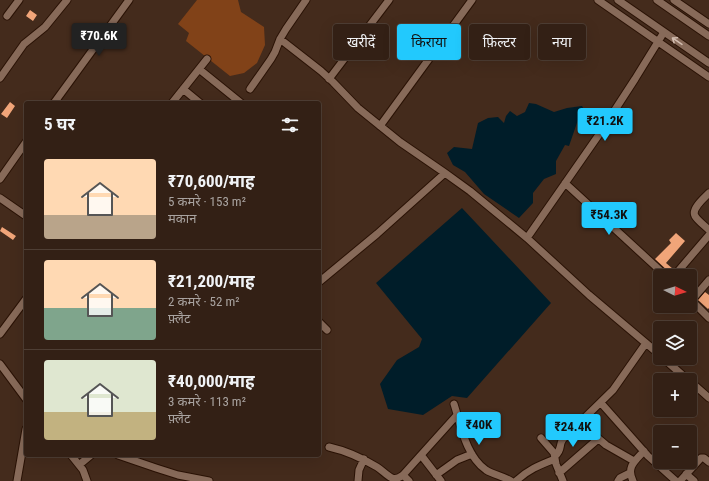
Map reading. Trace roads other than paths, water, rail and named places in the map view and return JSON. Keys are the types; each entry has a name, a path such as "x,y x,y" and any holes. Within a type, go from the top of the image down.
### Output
{"street":[{"path":"7,16 19,0"},
{"path":"0,78 24,44 45,27 67,0"},
{"path":"57,101 129,0"},
{"path":"250,89 271,59 280,39 306,0"},
{"path":"329,79 389,0"},
{"path":"380,126 472,0"},
{"path":"598,0 709,77"},
{"path":"618,0 709,63"},
{"path":"657,0 709,36"},
{"path":"674,0 684,3 709,24"},
{"path":"527,238 635,79 664,32"},
{"path":"280,39 329,79 358,108 380,126 413,152 470,191 527,238 589,295 653,349"},
{"path":"174,101 207,59"},
{"path":"199,69 239,101"},
{"path":"183,89 198,101"},
{"path":"0,179 24,145"},
{"path":"321,280 368,242 445,173"},
{"path":"565,183 658,269"},
{"path":"709,193 694,212 695,216 709,230"},
{"path":"0,198 24,215"},
{"path":"680,269 709,235"},
{"path":"697,293 709,280"},
{"path":"0,334 24,301"},
{"path":"697,306 709,318"},
{"path":"321,324 327,330"},
{"path":"516,481 540,464 555,458 560,451 563,439 613,390 646,343"},
{"path":"0,364 24,396"},
{"path":"671,365 680,373"},
{"path":"697,388 709,398"},
{"path":"601,403 644,451 676,481"},
{"path":"454,404 465,440 479,464 488,471 511,481"},
{"path":"329,447 364,459 393,479 396,479 404,475 457,415"},
{"path":"580,423 609,447 634,462"},
{"path":"541,438 552,450 563,481"},
{"path":"559,473 598,439"},
{"path":"17,481 24,441"},
{"path":"633,481 630,475 632,465 644,451"},
{"path":"421,455 438,478 457,460 472,454"},
{"path":"73,457 83,470 86,480"},
{"path":"79,465 89,457"},
{"path":"124,457 178,475 209,481"},
{"path":"680,481 701,458 704,458 709,462"},
{"path":"358,481 359,470 364,459"},
{"path":"618,481 620,478 630,473"},
{"path":"686,474 694,481"},
{"path":"404,475 410,481"}],"water":[{"path":"529,103 536,104 554,112 582,106 586,113 579,117 569,146 565,145 556,161 556,174 544,179 533,193 533,203 519,218 484,194 465,172 453,165 447,153 454,147 472,149 478,123 488,118 498,117 504,123 506,116 510,111 517,116 525,112"},
{"path":"462,208 551,303 467,398 452,396 423,415 388,409 380,384 397,360 419,347 422,339 376,283"}]}
